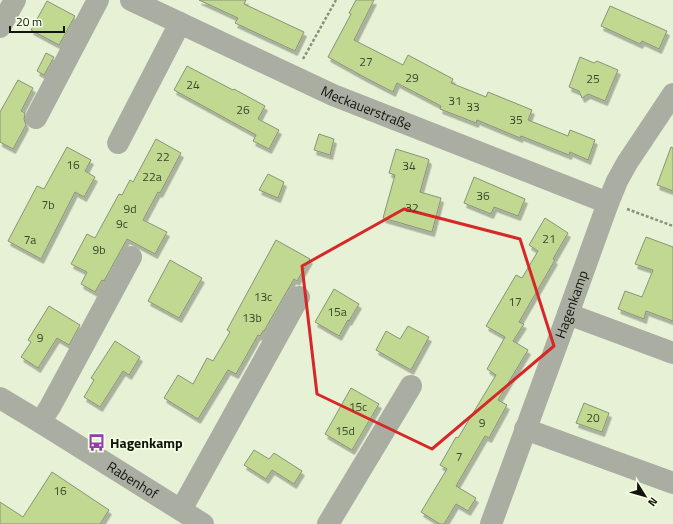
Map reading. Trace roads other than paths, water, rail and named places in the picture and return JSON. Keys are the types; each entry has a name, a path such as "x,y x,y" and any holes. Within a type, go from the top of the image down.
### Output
{"street":[{"path":"0,27 15,0"},
{"path":"36,118 98,0"},
{"name":"Meckauerstraße","path":"131,0 157,5 180,23 333,95 608,203"},
{"path":"118,144 180,23"},
{"name":"Hagenkamp","path":"491,524 617,181 627,163 673,94"},
{"path":"40,422 50,407 131,257"},
{"path":"181,510 299,297"},
{"path":"568,314 673,353"},
{"path":"328,524 411,386"},
{"name":"Rabenhof","path":"0,398 203,524"},
{"path":"526,429 673,483"}],"place":[{"name":"Hagenkamp","path":"97,443"}]}
